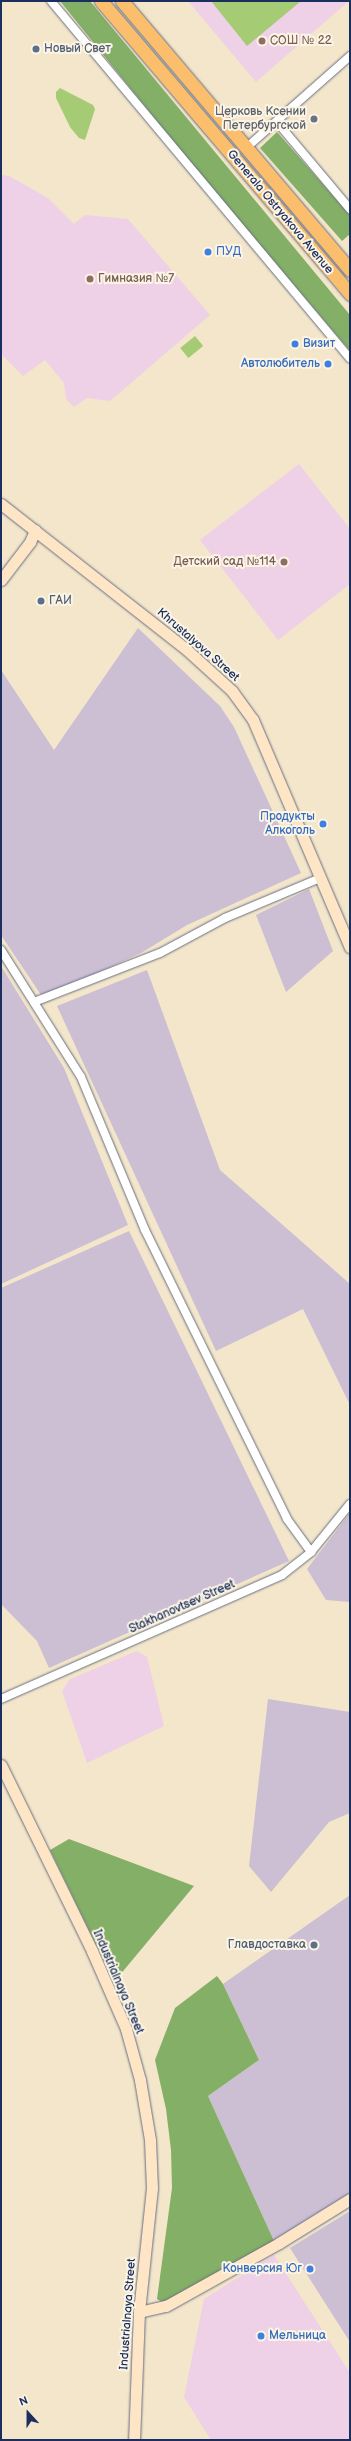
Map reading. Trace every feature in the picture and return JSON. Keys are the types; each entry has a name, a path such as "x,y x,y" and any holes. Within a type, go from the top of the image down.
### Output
{"main road":[{"name":"Generala Ostryakova Avenue","path":"101,1 350,294"},
{"name":"Generala Ostryakova Avenue","path":"122,1 350,270"},
{"name":"Khrustalyova Street","path":"1,504 181,646 232,691 253,720 350,947"},
{"path":"1,580 30,542 35,530"},
{"name":"Industrialnaya Street","path":"1,1765 95,1958 126,2029 140,2080 150,2140 152,2188 139,2312 134,2440"},
{"path":"139,2312 166,2306 204,2286 350,2199"}],"street":[{"path":"51,1 350,359"},
{"path":"246,148 350,56"},
{"path":"277,122 350,209"},
{"path":"34,1002 43,1001 160,953 225,918 320,878"},
{"path":"1,950 81,1077 145,1230 288,1519 311,1552"},
{"name":"Stakhanovtsev Street","path":"1,1699 49,1680 282,1575 311,1552 350,1504"}],"shaded area":[{"name":"СОШ № 22","path":"188,1 349,1 256,82"},
{"name":"Гимназия №7","path":"1,175 9,176 48,198 74,224 85,215 128,219 210,315 110,401 87,398 74,407 66,399 64,383 45,360 23,376 1,354"},
{"name":"Детский сад №114","path":"299,464 350,529 350,584 278,640 200,540"},
{"path":"138,628 220,706 234,727 301,873 187,925 141,953 43,998 1,935 1,670 54,750"},
{"path":"309,889 333,951 286,992 256,915"},
{"path":"1,966 64,1068 128,1225 1,1284"},
{"path":"147,970 220,1170 350,1284 350,1405 303,1309 216,1351 57,1006"},
{"path":"129,1231 289,1561 49,1668 37,1641 1,1604 1,1288"},
{"path":"350,1513 350,1602 326,1600 307,1569"},
{"path":"137,1651 147,1657 164,1726 87,1763 62,1691 70,1679"},
{"path":"268,1699 350,1712 350,1813 329,1822 271,1892 249,1866"},
{"path":"350,1895 350,2195 274,2241 208,2096 259,2060 223,1984"},
{"path":"350,2211 350,2342 290,2248"},
{"name":"Мельница","path":"274,2255 350,2373 350,2440 211,2440 184,2397 204,2299"}],"green space":[{"path":"60,1 90,1 350,315 350,351 188,160"},
{"path":"211,1 301,1 247,46"},
{"path":"60,88 93,105 95,109 85,140 79,138 70,127 56,98 56,92"},
{"path":"277,132 350,215 350,234 342,241 260,148"},
{"path":"195,336 203,346 188,358 180,348"},
{"path":"69,1839 194,1886 114,1982 50,1850"},
{"path":"217,1976 223,1984 259,2060 208,2096 274,2241 165,2304 157,2299 172,2188 171,2150 166,2109 155,2060 175,2008"}],"place":[{"name":"СОШ № 22","path":"262,41"},
{"name":"Новый Свет","path":"36,49"},
{"name":"Церковь Ксении Петербургской","path":"314,119"},
{"name":"ПУД","path":"208,252"},
{"name":"Гимназия №7","path":"90,279"},
{"name":"Визит","path":"295,344"},
{"name":"Автолюбитель","path":"328,364"},
{"name":"Детский сад №114","path":"284,562"},
{"name":"ГАИ","path":"41,601"},
{"name":"Продукты Алкоголь","path":"323,824"},
{"name":"Главдоставка","path":"314,1945"},
{"name":"Конверсия Юг","path":"310,2269"},
{"name":"Мельница","path":"261,2336"}]}
